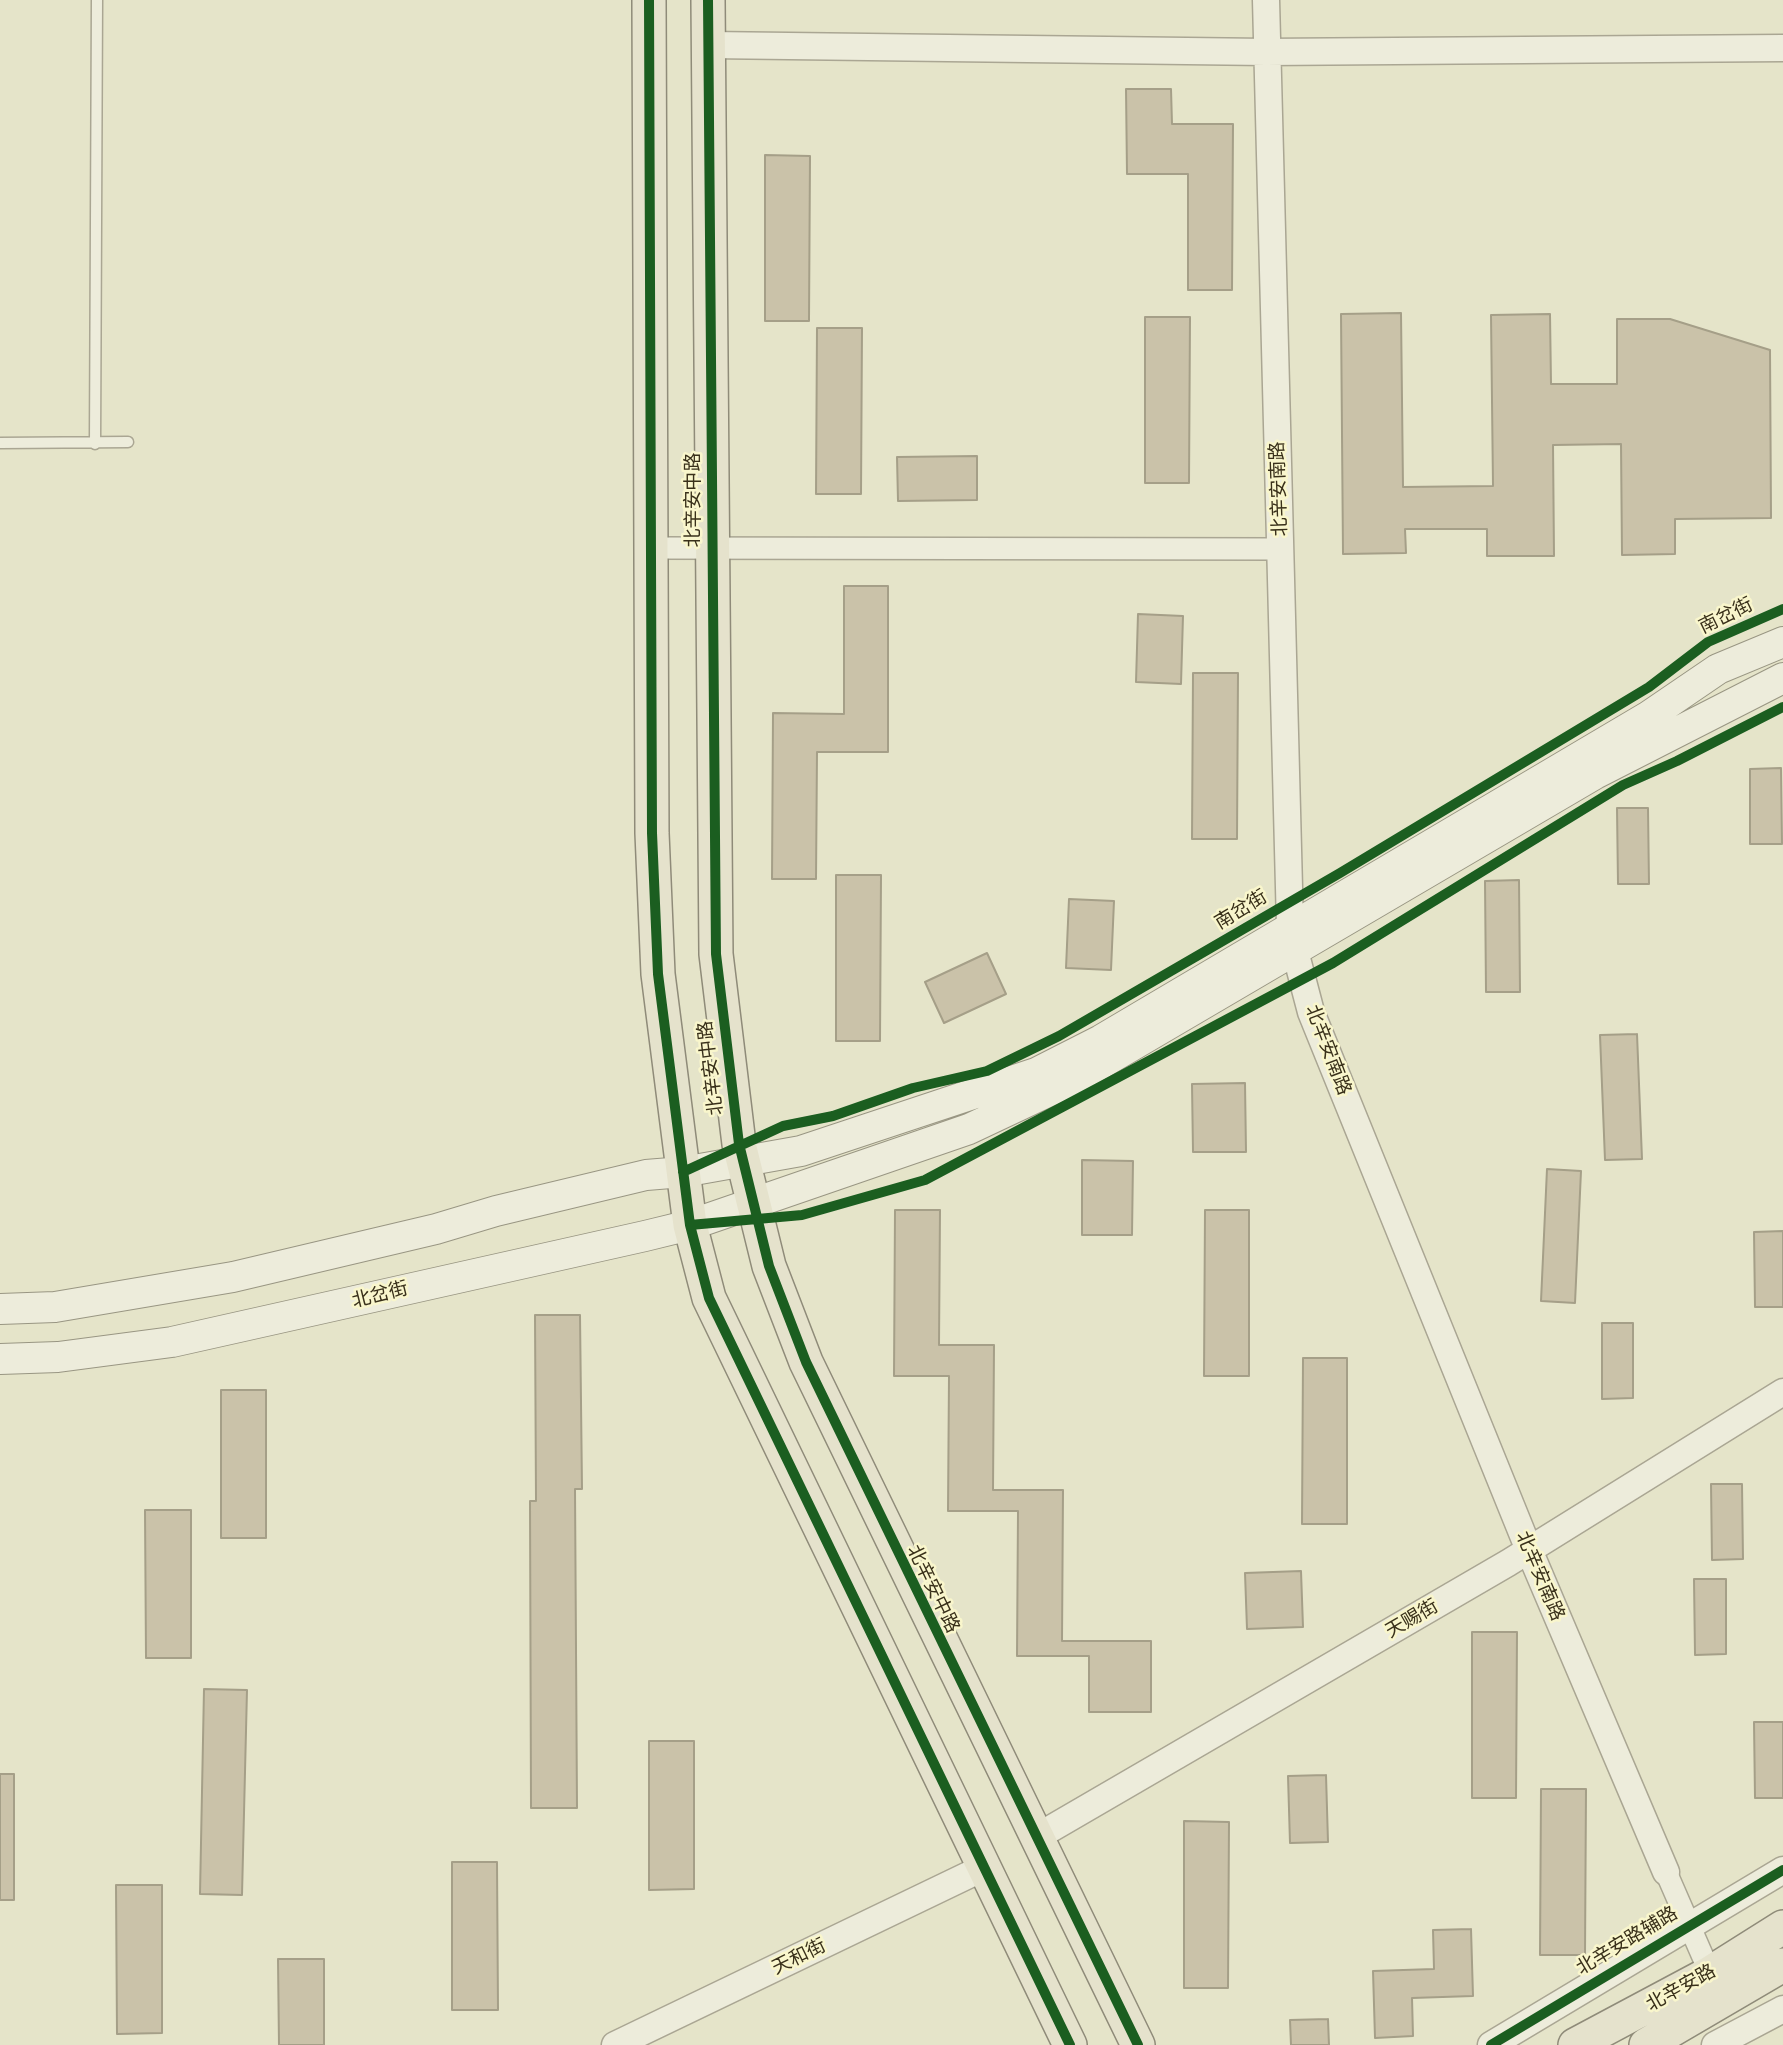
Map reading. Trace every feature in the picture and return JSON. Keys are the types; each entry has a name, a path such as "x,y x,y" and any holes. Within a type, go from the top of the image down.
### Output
{"main road":[{"path":"649,0 652,833 657,974 690,1225 709,1298 1070,2045"},
{"name":"北辛安中路","path":"708,0 716,954 733,1112 769,1266 806,1362 1035,1838 1138,2045"},
{"name":"南岔街","path":"754,1203 969,1129 1075,1079 1292,938 1649,716 1718,669 1783,642"},
{"name":"南岔街","path":"745,1159 801,1151 1036,1073 1595,774 1783,678"},
{"path":"0,1309 55,1307 233,1277 646,1175 684,1171 745,1159"},
{"name":"北岔街","path":"0,1359 58,1357 172,1342 690,1225 754,1203"},
{"name":"北辛安路","path":"1576,2045 1710,1973 1783,1927"},
{"name":"北辛安路","path":"1646,2045 1783,1965"}],"street":[{"name":"北辛安南路","path":"1266,0 1292,938 1311,1012 1529,1550 1667,1872"},
{"path":"709,45 1266,52 1783,48"},
{"path":"651,548 1281,549"},
{"name":"天赐街","path":"1035,1838 1529,1550 1783,1392"},
{"name":"天和街","path":"615,2045 983,1868"},
{"name":"北辛安路辅路","path":"1491,2045 1783,1870"},
{"path":"1667,1872 1710,1973"},
{"path":"1716,2044 1783,2009"}],"lane":[{"path":"95,444 97,0"},
{"path":"0,443 128,442"}],"building":[{"path":"1126,89 1171,89 1172,124 1233,124 1232,290 1188,290 1188,174 1127,174"},
{"path":"765,155 810,156 809,321 765,321"},
{"path":"1401,313 1403,487 1493,486 1491,315 1550,314 1551,384 1617,384 1617,319 1670,319 1770,350 1771,518 1675,519 1675,554 1622,555 1621,444 1553,445 1554,556 1487,556 1487,529 1405,529 1406,553 1343,554 1341,314"},
{"path":"1145,317 1190,317 1189,483 1145,483"},
{"path":"817,328 862,328 861,494 816,494"},
{"path":"977,456 977,500 898,501 897,457"},
{"path":"844,586 888,586 888,752 817,752 816,879 772,879 773,713 844,714"},
{"path":"1138,614 1183,616 1181,684 1136,682"},
{"path":"1193,673 1238,673 1237,839 1192,839"},
{"path":"1781,768 1782,844 1750,844 1750,769"},
{"path":"1617,808 1648,808 1649,884 1618,884"},
{"path":"836,875 881,875 880,1041 836,1041"},
{"path":"1519,880 1520,992 1486,992 1485,881"},
{"path":"1069,899 1114,901 1111,970 1066,968"},
{"path":"987,953 1006,994 944,1023 925,982"},
{"path":"1637,1034 1642,1159 1605,1160 1600,1035"},
{"path":"1245,1083 1246,1152 1193,1152 1192,1084"},
{"path":"1082,1160 1133,1161 1132,1235 1082,1235"},
{"path":"1547,1169 1581,1171 1575,1303 1541,1301"},
{"path":"895,1210 940,1210 939,1345 994,1345 993,1490 1063,1490 1062,1641 1151,1641 1151,1712 1089,1712 1089,1656 1017,1656 1018,1511 948,1511 949,1376 894,1376"},
{"path":"1205,1210 1249,1210 1249,1376 1204,1376"},
{"path":"1783,1231 1783,1307 1755,1307 1754,1232"},
{"path":"535,1315 580,1315 582,1489 575,1489 577,1808 531,1808 530,1501 536,1501"},
{"path":"1602,1323 1633,1323 1633,1398 1602,1399"},
{"path":"1303,1358 1347,1358 1347,1524 1302,1524"},
{"path":"221,1390 266,1390 266,1538 221,1538"},
{"path":"1711,1484 1742,1484 1743,1559 1712,1560"},
{"path":"145,1510 191,1510 191,1658 146,1658"},
{"path":"1301,1571 1303,1627 1247,1629 1245,1573"},
{"path":"1694,1579 1726,1579 1726,1654 1695,1655"},
{"path":"1472,1632 1517,1632 1516,1798 1472,1798"},
{"path":"204,1689 247,1690 242,1895 200,1894"},
{"path":"1754,1722 1783,1722 1783,1798 1755,1798"},
{"path":"649,1741 694,1741 694,1889 649,1890"},
{"path":"0,1774 14,1774 14,1900 0,1900"},
{"path":"1326,1775 1328,1842 1290,1843 1288,1776"},
{"path":"1541,1789 1586,1789 1585,1955 1540,1955"},
{"path":"1184,1821 1229,1822 1228,1988 1184,1988"},
{"path":"452,1862 497,1862 498,2010 452,2010"},
{"path":"116,1885 162,1885 162,2033 117,2034"},
{"path":"1471,1929 1473,1996 1412,1998 1413,2036 1375,2038 1373,1971 1434,1969 1433,1930"},
{"path":"278,1959 324,1959 324,2045 279,2045"},
{"path":"1328,2019 1329,2045 1291,2045 1290,2020"}],"cycle path":[{"path":"649,0 652,833 658,974 690,1225 709,1298 1070,2045"},
{"path":"708,0 716,954 739,1144 769,1266 806,1362 1138,2045"},
{"path":"683,1172 783,1126 833,1116 913,1088 987,1071 1059,1036 1340,873 1649,687 1708,642 1783,609"},
{"path":"690,1225 802,1215 925,1180 1333,963 1623,785 1783,707"},
{"path":"1491,2045 1783,1870"}]}
